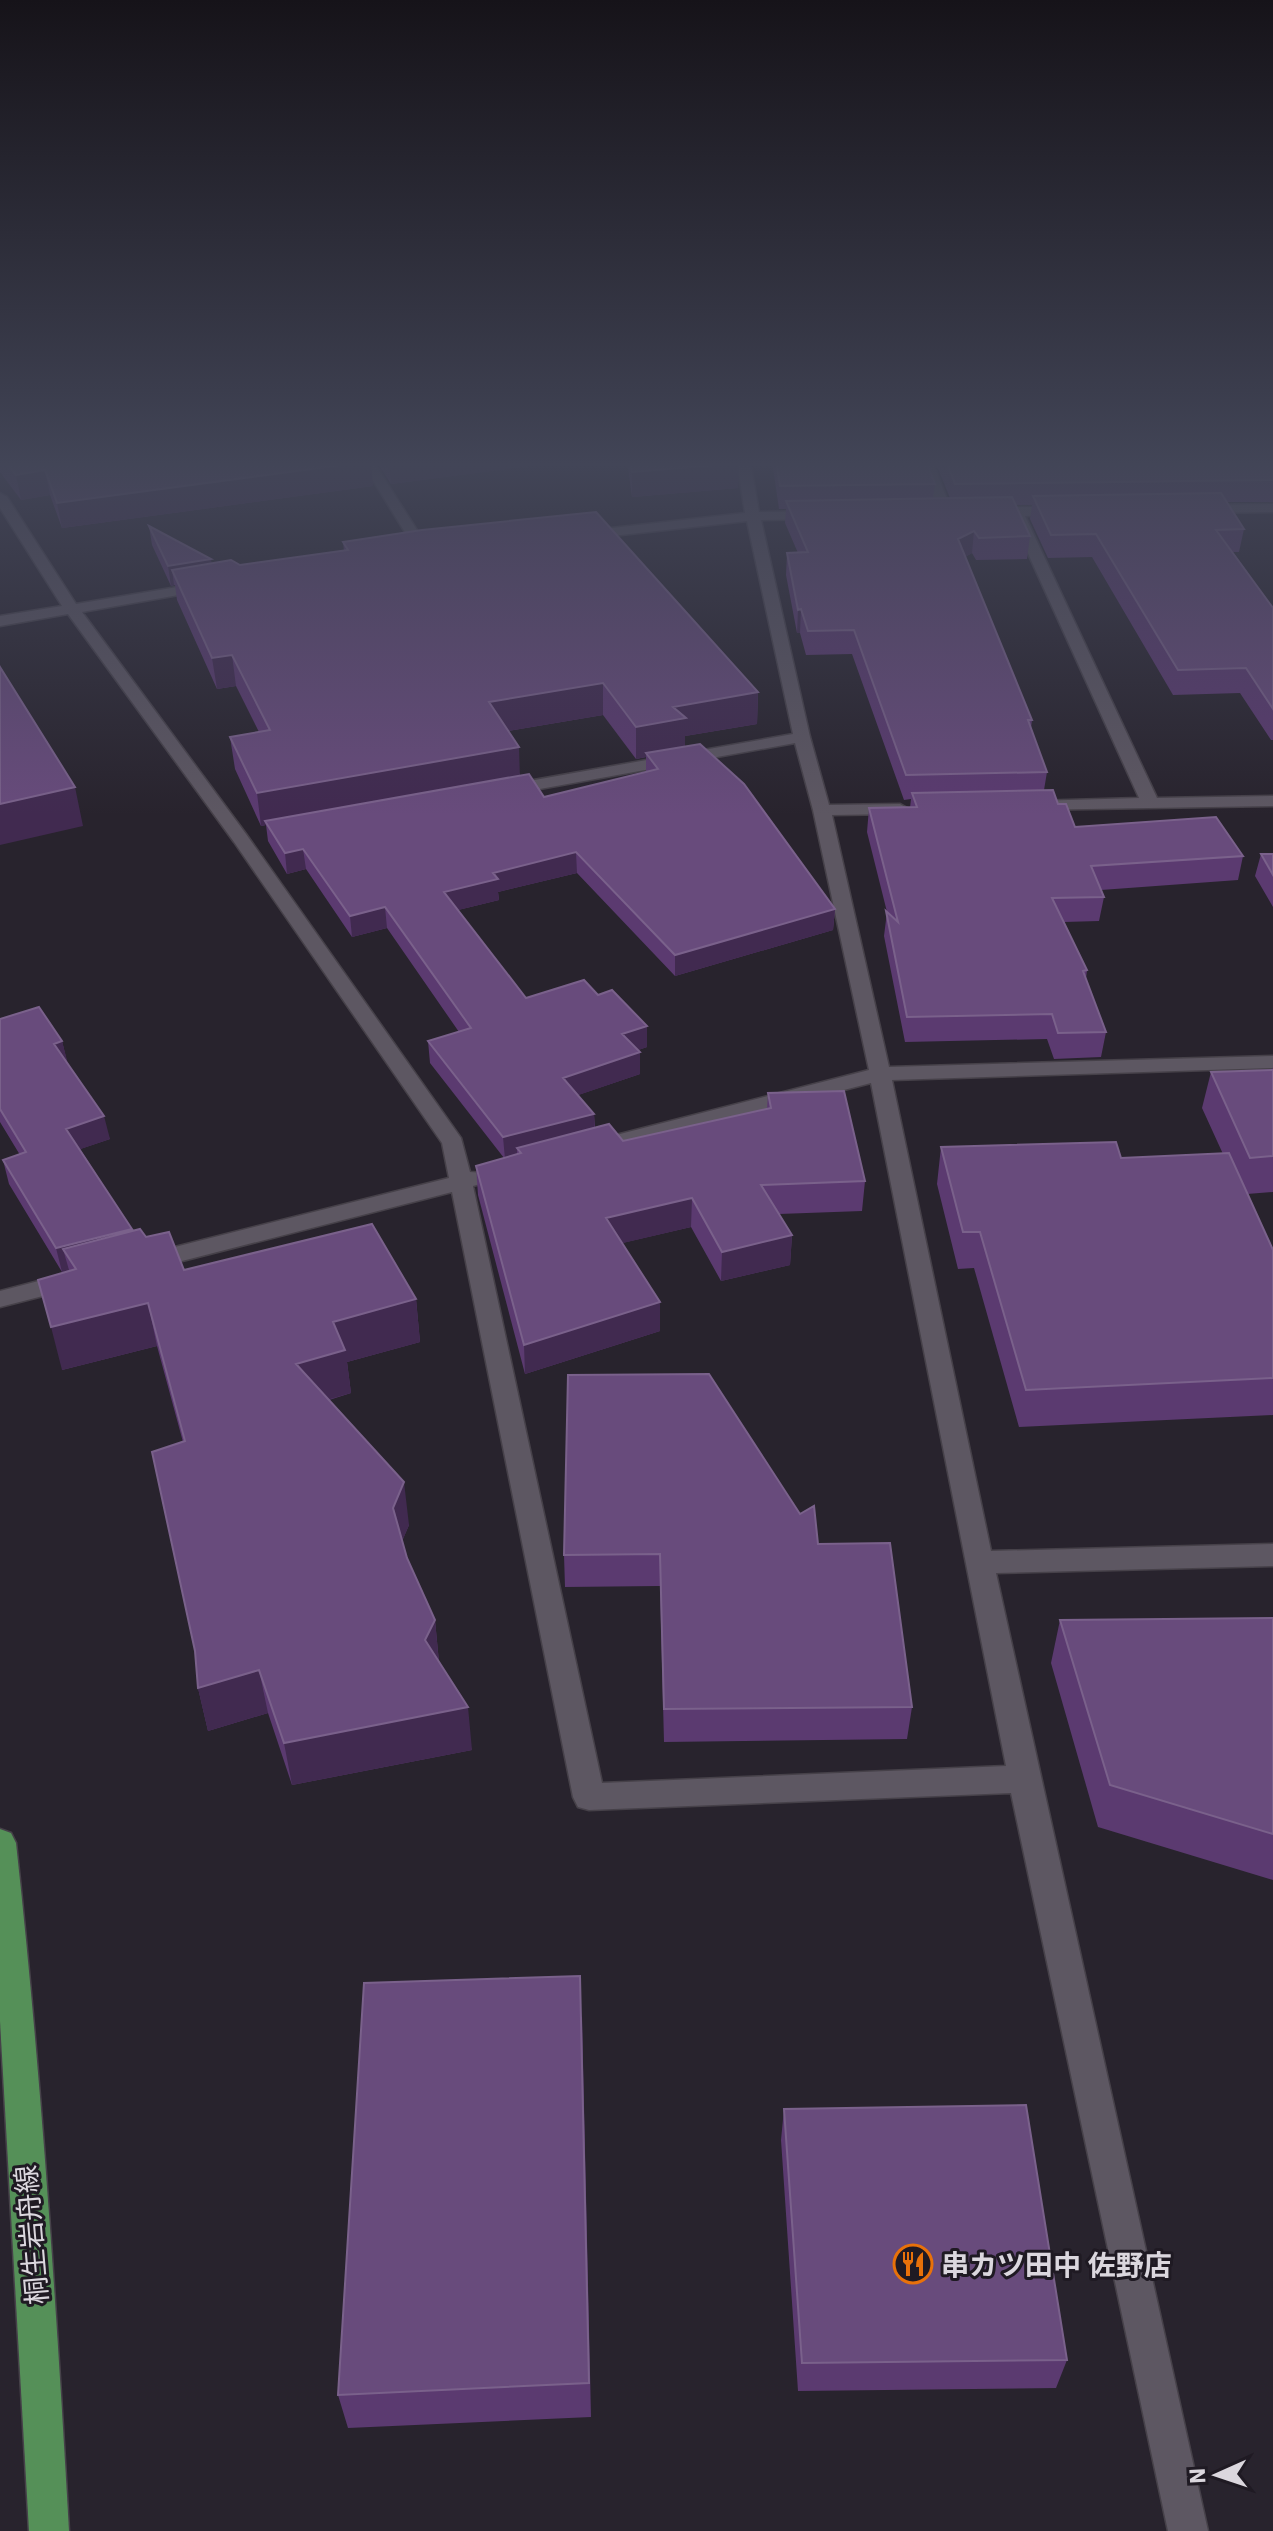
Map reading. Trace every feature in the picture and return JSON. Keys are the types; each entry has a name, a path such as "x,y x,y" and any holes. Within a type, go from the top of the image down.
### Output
{"main road":[{"name":"桐生岩舟線","path":"0,1843 10,1932 37,2309 49,2531"}],"street":[{"path":"53,579 71,608 247,836 453,1143 589,1797 1024,1779"},
{"path":"767,579 880,1074 1024,1779 1188,2531"},
{"path":"1047,579 1150,803"},
{"path":"0,621 224,584"},
{"path":"490,793 802,737"},
{"path":"1010,806 1273,801"},
{"path":"822,810 916,808"},
{"path":"566,1155 880,1074 1273,1062"},
{"path":"123,1268 492,1174"},
{"path":"0,1299 92,1275"},
{"path":"981,1562 1273,1555"}],"building":[{"path":"176,579 656,579 758,692 673,707 686,718 636,727 603,683 489,702 519,747 257,793 230,737 270,730 232,655 212,658"},
{"path":"792,579 974,579 1032,720 1028,720 1047,772 906,775 854,630 808,631 801,609 798,610"},
{"path":"1123,579 1252,579 1273,608 1273,709 1246,668 1178,670"},
{"path":"0,667 75,787 0,804"},
{"path":"700,744 744,784 835,909 675,955 576,852 493,873 498,879 444,892 526,998 584,980 598,995 612,990 647,1026 622,1034 640,1052 563,1078 594,1114 503,1137 428,1041 471,1028 385,907 350,916 303,849 285,853 265,821 529,774 544,797 658,769 646,753"},
{"path":"1053,790 1058,804 1066,804 1075,827 1216,817 1243,856 1091,866 1104,897 1052,898 1087,970 1083,971 1106,1032 1058,1033 1052,1014 907,1017 886,911 898,922 869,808 917,807 912,793"},
{"path":"1261,854 1273,854 1273,875"},
{"path":"39,1007 62,1041 54,1044 104,1116 66,1129 132,1229 56,1248 3,1160 26,1152 0,1109 0,1019"},
{"path":"1273,1070 1273,1156 1250,1158 1211,1072"},
{"path":"844,1091 865,1181 761,1185 792,1235 722,1252 692,1198 606,1218 660,1302 524,1345 476,1166 521,1153 517,1148 609,1124 623,1141 771,1108 768,1093"},
{"path":"1116,1142 1121,1158 1229,1153 1273,1250 1273,1378 1026,1390 980,1232 963,1232 941,1147"},
{"path":"372,1224 416,1299 333,1322 345,1350 296,1364 404,1482 393,1508 407,1558 435,1620 425,1640 468,1707 284,1743 259,1670 198,1688 195,1651 152,1452 185,1441 148,1303 51,1327 38,1280 76,1269 63,1249 140,1229 146,1237 169,1232 184,1270"},
{"path":"709,1374 800,1514 814,1506 818,1544 890,1543 912,1707 664,1709 660,1554 564,1555 568,1375"},
{"path":"1273,1618 1273,1834 1110,1785 1060,1620"},
{"path":"580,1976 589,2383 338,2395 364,1983"},
{"name":"串カツ田中 佐野店","path":"1026,2105 1067,2360 802,2363 784,2109"}],"place":[{"name":"串カツ田中 佐野店","path":"913,2264"}]}
